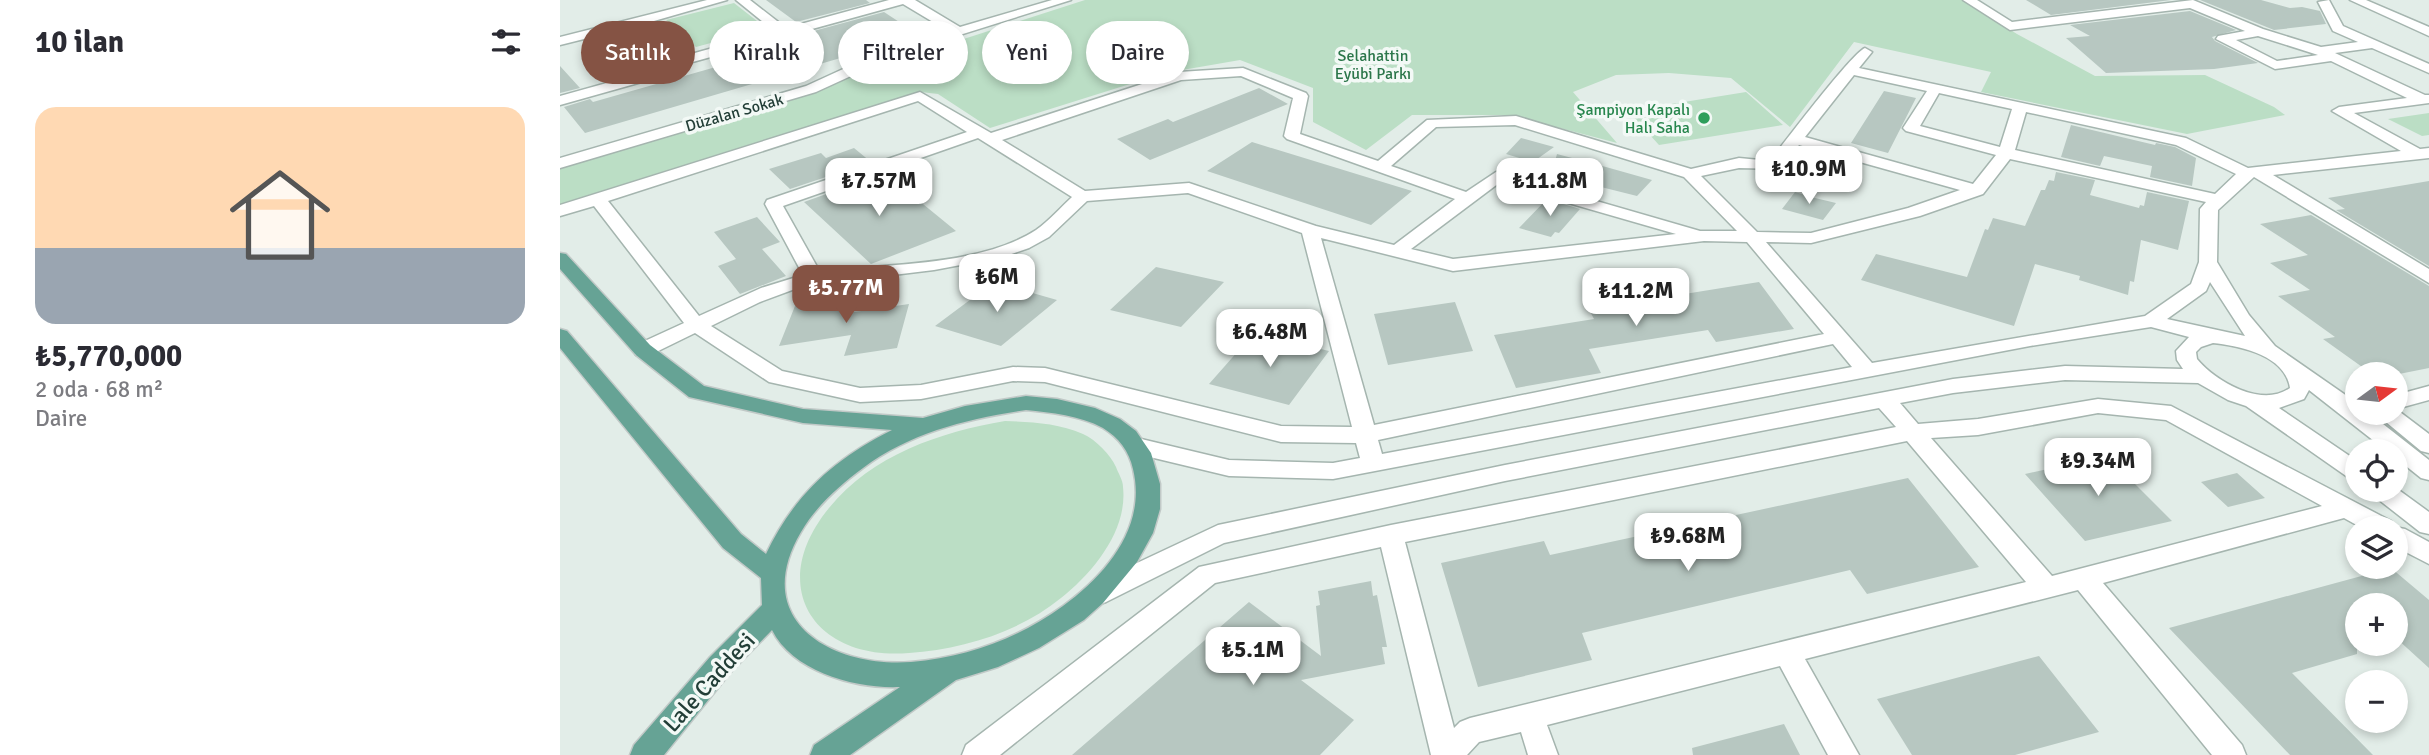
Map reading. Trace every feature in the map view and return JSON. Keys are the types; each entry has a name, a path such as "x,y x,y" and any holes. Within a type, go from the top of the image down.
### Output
{"main road":[{"path":"560,258 643,350 697,392 803,416 922,425"},
{"path":"560,335 732,541 773,573"},
{"path":"1026,403 1072,408 1110,422 1137,446 1150,477 1148,513 1130,553 1097,594 1054,626 1003,653 947,670 886,676 834,667 795,644 775,610 773,573 786,537 809,503 842,472 880,446 922,425 975,409 1026,403"},
{"name":"Lale Caddesi","path":"645,755 719,665 775,610"},
{"path":"825,755 947,670"}],"street":[{"path":"638,21 721,0"},
{"path":"742,0 768,21"},
{"path":"824,22 904,0 940,21"},
{"name":"Düzalan Sokak","path":"968,29 1065,0"},
{"path":"1969,0 2010,26 2188,2 2258,32 2327,54 2426,99"},
{"path":"2356,0 2429,32"},
{"path":"2325,1 2339,28 2429,69"},
{"path":"2258,32 2223,39 2275,65 2327,54 2418,44"},
{"path":"560,41 581,36"},
{"path":"1690,174 1739,163 1774,166 1865,52"},
{"path":"1850,70 2181,141 2251,173 2429,276"},
{"path":"814,278 773,205 1179,76 1243,72 1301,96 1292,136 1468,198"},
{"name":"Düzalan Sokak","path":"560,163 811,89 838,77"},
{"path":"560,101 620,84"},
{"path":"1935,89 1912,128 2006,153 2218,200"},
{"path":"560,211 920,96 1082,196 1189,188 1310,230 1453,265 1704,236 1811,238 1914,212 1977,190 2006,153 2020,107"},
{"path":"2426,99 2339,111 2417,155 2429,170"},
{"path":"1380,167 1432,123 1516,120 1690,174 1752,237 1867,371"},
{"path":"1796,139 1977,190"},
{"path":"2151,321 2199,287 2208,262 2209,209 2251,173 2417,155"},
{"path":"1397,251 1496,177 1704,236"},
{"path":"643,350 772,288 814,278 987,255 1018,246 1042,233 1082,196"},
{"path":"598,199 696,325 776,377 860,395 921,393 1013,374 1045,375 1281,434 1366,435 1838,337"},
{"path":"1310,230 1373,464"},
{"path":"2208,262 2241,318 2267,350 2335,397 2429,472"},
{"path":"1137,446 1229,468 1333,471 2030,340 2151,321 2212,337 2229,338 2267,350"},
{"path":"2212,337 2189,345 2186,354 2189,365 2199,376 2234,396 2252,400 2284,401 2295,396 2300,388 2299,379 2292,369"},
{"path":"1097,594 1218,535 1505,472 1952,386 2065,373 2199,376"},
{"path":"2408,399 2429,393"},
{"path":"2335,397 2345,399"},
{"path":"1884,399 2046,587"},
{"path":"2252,400 2345,464"},
{"path":"977,755 1208,574 1912,432 1978,427 2098,406 2171,413 2359,516"},
{"path":"2402,425 2429,445"},
{"path":"2398,502 2429,525"},
{"path":"1447,755 1470,731 2083,578 2346,509"},
{"path":"1391,536 1447,755"},
{"path":"2408,543 2429,554"},
{"path":"2083,578 2231,755"},
{"path":"1787,652 1844,755"},
{"path":"1530,716 1543,755"}],"green space":[{"name":"Selahattin Eyübi Parkı","path":"1085,0 1962,0 2017,34 2095,76 2205,75 2274,107 2285,115 2187,134 1981,92 1991,72 1854,42 1790,127 1731,78 1669,73 1616,75 1573,92 1617,143 1511,115 1412,115 1366,150 1313,122 1313,88 1240,60 1189,69 1189,21 1086,21 1086,84 1130,84 990,128 938,94 921,92 560,206 560,169 838,80 838,84 968,84 968,38 982,33 982,84 1072,84 1072,21 1020,21"},
{"path":"734,3 757,21 709,21 709,43 696,47 695,21 666,20"},
{"name":"Şampiyon Kapalı Halı Saha","path":"1746,92 1783,125 1659,145 1628,111"},
{"path":"2429,113 2429,135 2422,136 2388,119"},
{"path":"1005,421 1045,424 1074,430 1098,444 1113,462 1123,487 1120,519 1106,549 1085,576 1061,598 1027,621 989,637 949,648 909,653 876,652 847,645 825,631 809,613 801,590 801,565 810,537 829,508 846,489 886,460 932,439"}],"building":[{"path":"766,0 866,0 870,3 800,21 795,21"},
{"path":"2026,0 2171,0 2051,15"},
{"path":"2200,0 2261,0 2290,8 2302,7 2320,11 2326,24 2274,30"},
{"path":"2190,11 2236,30 2212,37 2258,63 2214,69 2106,73 2066,38 2090,36 2070,25"},
{"path":"884,12 898,21 851,21"},
{"path":"838,24 838,59 824,63 824,28"},
{"path":"560,66 580,88 560,93"},
{"path":"709,69 709,84 752,84 585,133 564,107 590,99 593,102 656,84 695,84 695,73"},
{"path":"1259,88 1288,104 1150,160 1117,139 1168,119 1173,122"},
{"path":"1884,91 1916,98 1888,153 1851,143"},
{"path":"2071,125 2155,145 2175,147 2196,158 2192,186 2150,177 2152,166 2104,156 2100,166 2061,157"},
{"path":"1521,138 1554,147 1533,162 1506,154"},
{"path":"1252,142 1412,191 1371,225 1207,171"},
{"path":"854,148 871,162 790,189 769,169 821,153 826,158"},
{"path":"1557,154 1652,180 1637,196 1601,187 1592,197 1558,187 1568,177 1552,172"},
{"path":"2056,172 2095,180 2090,195 2139,208 2140,205 2144,206 2147,192 2189,201 2178,250 2141,240 2134,282 2130,281 2128,295 2079,280 2080,276 2035,264 2014,326 1861,280 1876,254 1967,277 1985,229 1988,230 1993,218 2025,226 2041,190 2045,190 2049,180 2054,181"},
{"path":"885,173 956,231 871,264 804,202"},
{"path":"2429,181 2429,266 2336,210 2345,209 2328,198"},
{"path":"1795,192 1836,203 1823,220 1782,209"},
{"path":"1547,199 1580,209 1559,233 1555,232 1551,237 1519,228"},
{"path":"2311,215 2429,286 2429,368 2408,372 2408,362 2355,362 2323,339 2335,337 2278,296 2310,290 2270,263 2308,255 2260,224"},
{"path":"757,217 780,242 762,249 786,276 740,294 718,266 736,259 714,232"},
{"path":"1156,267 1224,282 1181,327 1110,310"},
{"path":"994,282 1057,300 1001,346 935,326"},
{"path":"1759,282 1794,329 1716,342 1708,330 1589,349 1601,373 1516,388 1494,335 1594,319 1583,298 1659,286 1666,297"},
{"path":"848,294 841,314 909,304 897,348 844,356 851,335 779,346 797,301"},
{"path":"1455,302 1473,351 1388,365 1374,314"},
{"path":"1254,333 1329,351 1289,405 1209,384"},
{"path":"2107,456 2172,521 2085,541 2025,474"},
{"path":"2237,473 2265,498 2228,507 2201,482"},
{"path":"1908,478 1979,567 1867,594 1850,570 1582,633 1592,660 1478,687 1441,563 1544,541 1550,555"},
{"path":"2350,579 2404,579 2429,600 2429,668 2408,649 2408,593 2345,593 2345,656 2350,656 2292,673 2345,727 2345,733 2351,733 2373,755 2290,755 2169,628"},
{"path":"1371,581 1373,596 1377,595 1387,647 1382,647 1385,664 1301,680 1354,720 1320,755 1072,755 1249,602 1321,656 1316,606 1320,605 1318,591"},
{"path":"2039,656 2099,732 2015,755 1912,755 1877,699"},
{"path":"1784,724 1800,755 1693,755 1692,748"}],"place":[{"name":"Şampiyon Kapalı Halı Saha","path":"1704,118"}]}
